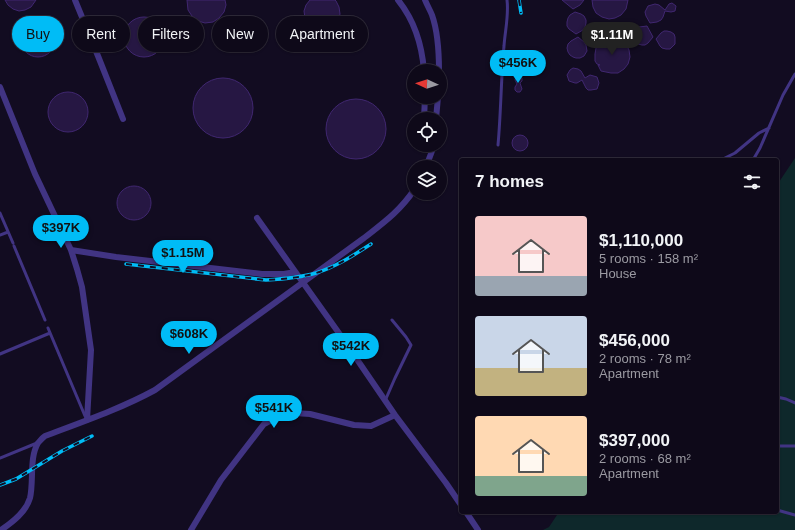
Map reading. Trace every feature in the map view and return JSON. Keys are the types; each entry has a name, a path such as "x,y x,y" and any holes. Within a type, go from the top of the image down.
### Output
{"street":[{"path":"75,0 123,120"},
{"path":"398,0 411,19 419,39 423,64"},
{"path":"425,0 432,15 437,36 439,64"},
{"path":"0,87 35,174 71,250 82,287 91,350 87,420"},
{"path":"1,530 11,523 25,508 29,499 34,454 38,443 44,436 87,420 155,390 394,215 407,200"},
{"path":"257,218 385,401 459,502"},
{"path":"71,250 116,257 262,274 284,274 295,272"},
{"path":"191,530 221,480 264,424 285,413 310,414 354,425 371,426 395,415"},
{"path":"467,514 478,530"}],"lane":[{"path":"498,146 507,0"},
{"path":"754,158 783,95 795,74"},
{"path":"725,158 735,153 758,133 769,128"},
{"path":"0,213 45,320"},
{"path":"0,235 8,232"},
{"path":"385,401 394,378 411,345 392,320"},
{"path":"48,328 87,420"},
{"path":"0,354 50,333"},
{"path":"779,397 795,403"},
{"path":"0,458 38,443"},
{"path":"779,446 795,446"},
{"path":"779,511 795,515"}],"green space":[{"path":"795,158 795,530 543,530 549,527 558,514 779,514 779,182"}],"building":[{"path":"5,0 36,0 31,7 19,11 13,9"},
{"path":"187,0 225,0 226,5 224,12 221,16 212,16 212,22 204,23 204,16 192,16 188,10"},
{"path":"310,0 335,0 339,7 339,16 305,16 304,11"},
{"path":"562,0 584,0 580,5 573,9"},
{"path":"592,0 628,0 626,9 621,15 609,19 596,13"},
{"path":"672,3 676,6 675,11 665,11 661,20 650,23 645,12 648,6 655,4 659,5 665,10 669,4"},
{"path":"575,12 584,16 586,20 583,30 576,34 567,26 568,18"},
{"path":"138,18 138,52 156,52 152,55 144,57 136,55 130,51 130,23"},
{"path":"647,26 653,37 645,45 638,44 634,41 634,31 639,27"},
{"path":"664,31 671,32 675,37 675,44 670,49 662,48 656,39"},
{"path":"578,37 586,45 587,51 584,56 576,58 570,55 567,48 571,41"},
{"path":"613,38 626,44 630,57 628,64 618,73 601,71 598,65 600,65 595,61 596,48 601,42"},
{"path":"26,52 50,52 41,57 35,57"},
{"path":"573,68 581,71 585,78 590,75 597,77 599,83 597,89 588,90 582,80 577,83 569,81 567,75"},
{"path":"516,76 522,78 520,83 522,89 520,92 515,90 517,84 515,80"},
{"path":"223,78 240,83 248,91 253,108 248,125 240,133 223,138 206,133 198,125 193,108 198,91 206,83"},
{"path":"68,92 79,95 85,101 88,112 85,123 79,129 68,132 57,129 51,123 48,112 51,101 57,95"},
{"path":"356,99 372,104 377,108 381,113 386,129 381,145 377,150 372,154 356,159 340,154 335,150 331,145 326,129 331,113 335,108 340,104"},
{"path":"520,135 527,140 528,143 523,150 520,151 513,146 512,143 517,136"},
{"path":"131,186 137,186 146,191 150,197 150,209 146,215 137,220 131,220 122,215 117,206 117,200 122,191"}],"railway":[{"path":"519,0 521,13"},
{"path":"126,264 266,280 279,279 316,273 345,260 371,244"},
{"path":"0,485 16,479 62,451 92,436"}]}
